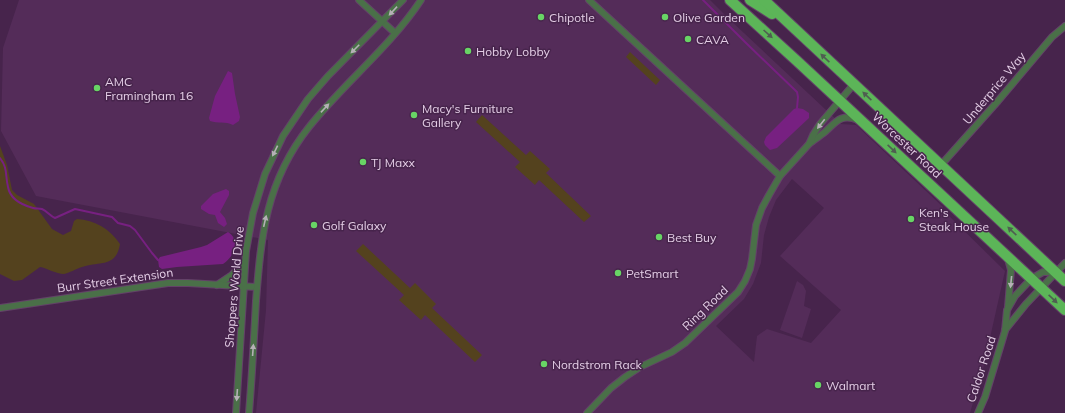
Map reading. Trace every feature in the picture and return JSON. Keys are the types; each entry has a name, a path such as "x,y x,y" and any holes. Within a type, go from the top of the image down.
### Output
{"highway":[{"name":"Worcester Road","path":"730,0 840,100 1065,310"},
{"path":"750,0 794,28"},
{"name":"Worcester Road","path":"764,0 1065,281"}],"street":[{"path":"359,0 395,33"},
{"name":"Shoppers World Drive","path":"236,413 245,260 251,222 260,189 271,159 285,132 302,106 318,87 403,0"},
{"name":"Shoppers World Drive","path":"409,17 421,0"},
{"name":"Shoppers World Drive","path":"249,413 260,248 266,216 275,185 289,156 319,114 425,0"},
{"path":"589,0 780,176"},
{"name":"Underprice Way","path":"941,165 1052,37 1065,26"},
{"name":"Ring Road","path":"587,413 611,388 625,377 640,367 672,352 685,343 735,296 745,281 750,269 755,230 760,212 769,195 780,176 809,144 818,127 854,84"},
{"path":"809,144 840,119 851,118 865,124"},
{"path":"1006,254 1011,270 1007,310"},
{"path":"217,285 232,275 245,260"},
{"path":"1031,278 1043,272 1056,272 1065,263"},
{"name":"Caldor Road","path":"1004,331 1026,304 1056,272"},
{"name":"Caldor Road","path":"978,413 985,397 1004,331 1007,310 1031,278"},
{"name":"Burr Street Extension","path":"0,308 163,283 177,282 257,288"}],"shaded area":[{"path":"19,0 710,0 841,124 856,125 943,207 943,210 1005,271 983,369 970,413 256,413 266,310 268,240 36,196 1,131 3,48","holes":["792,179 824,208 780,256 841,310 811,343 767,329 757,336 754,362 716,326 744,299 753,284 761,263 764,235 769,217 776,200"]},
{"path":"630,52 660,80 656,85 626,57"},
{"path":"228,71 232,73 240,117 239,121 233,125 213,122 210,121 209,118 215,96"},
{"path":"794,109 803,109 809,113 809,118 777,148 770,150 764,142 766,137"},
{"path":"482,115 526,155 530,151 550,169 546,173 591,216 584,222 539,180 535,185 515,167 520,162 476,122"},
{"path":"0,146 7,165 12,190 17,195 34,204 52,229 63,235 71,231 74,221 77,219 96,223 112,234 120,244 115,257 106,262 82,267 64,274 40,267 22,280 14,281 0,274"},
{"path":"226,189 229,191 229,195 220,212 225,218 227,224 224,227 218,223 215,215 209,214 201,209 201,206 213,194"},
{"path":"228,232 232,235 235,244 233,253 223,264 162,269 159,267 158,260 160,257 207,245"},
{"path":"363,244 410,288 415,283 436,304 432,308 482,355 475,362 425,315 421,320 399,300 404,295 356,251"},
{"path":"797,281 803,285 806,291 804,306 811,309 802,338 780,330"}],"waterway":[{"path":"703,0 797,92 797,108"},
{"path":"0,158 5,168 9,191 17,201 29,207 42,209 55,218 75,209 112,217 118,223 130,226 135,230 158,260"}],"place":[{"name":"Chipotle","path":"541,17"},
{"name":"Olive Garden","path":"665,17"},
{"name":"CAVA","path":"688,39"},
{"name":"Hobby Lobby","path":"468,51"},
{"name":"AMC Framingham 16","path":"97,88"},
{"name":"Macy's Furniture Gallery","path":"414,115"},
{"name":"TJ Maxx","path":"363,162"},
{"name":"Ken's Steak House","path":"911,219"},
{"name":"Golf Galaxy","path":"314,225"},
{"name":"Best Buy","path":"659,237"},
{"name":"PetSmart","path":"618,273"},
{"name":"Nordstrom Rack","path":"544,364"},
{"name":"Walmart","path":"818,385"}]}
